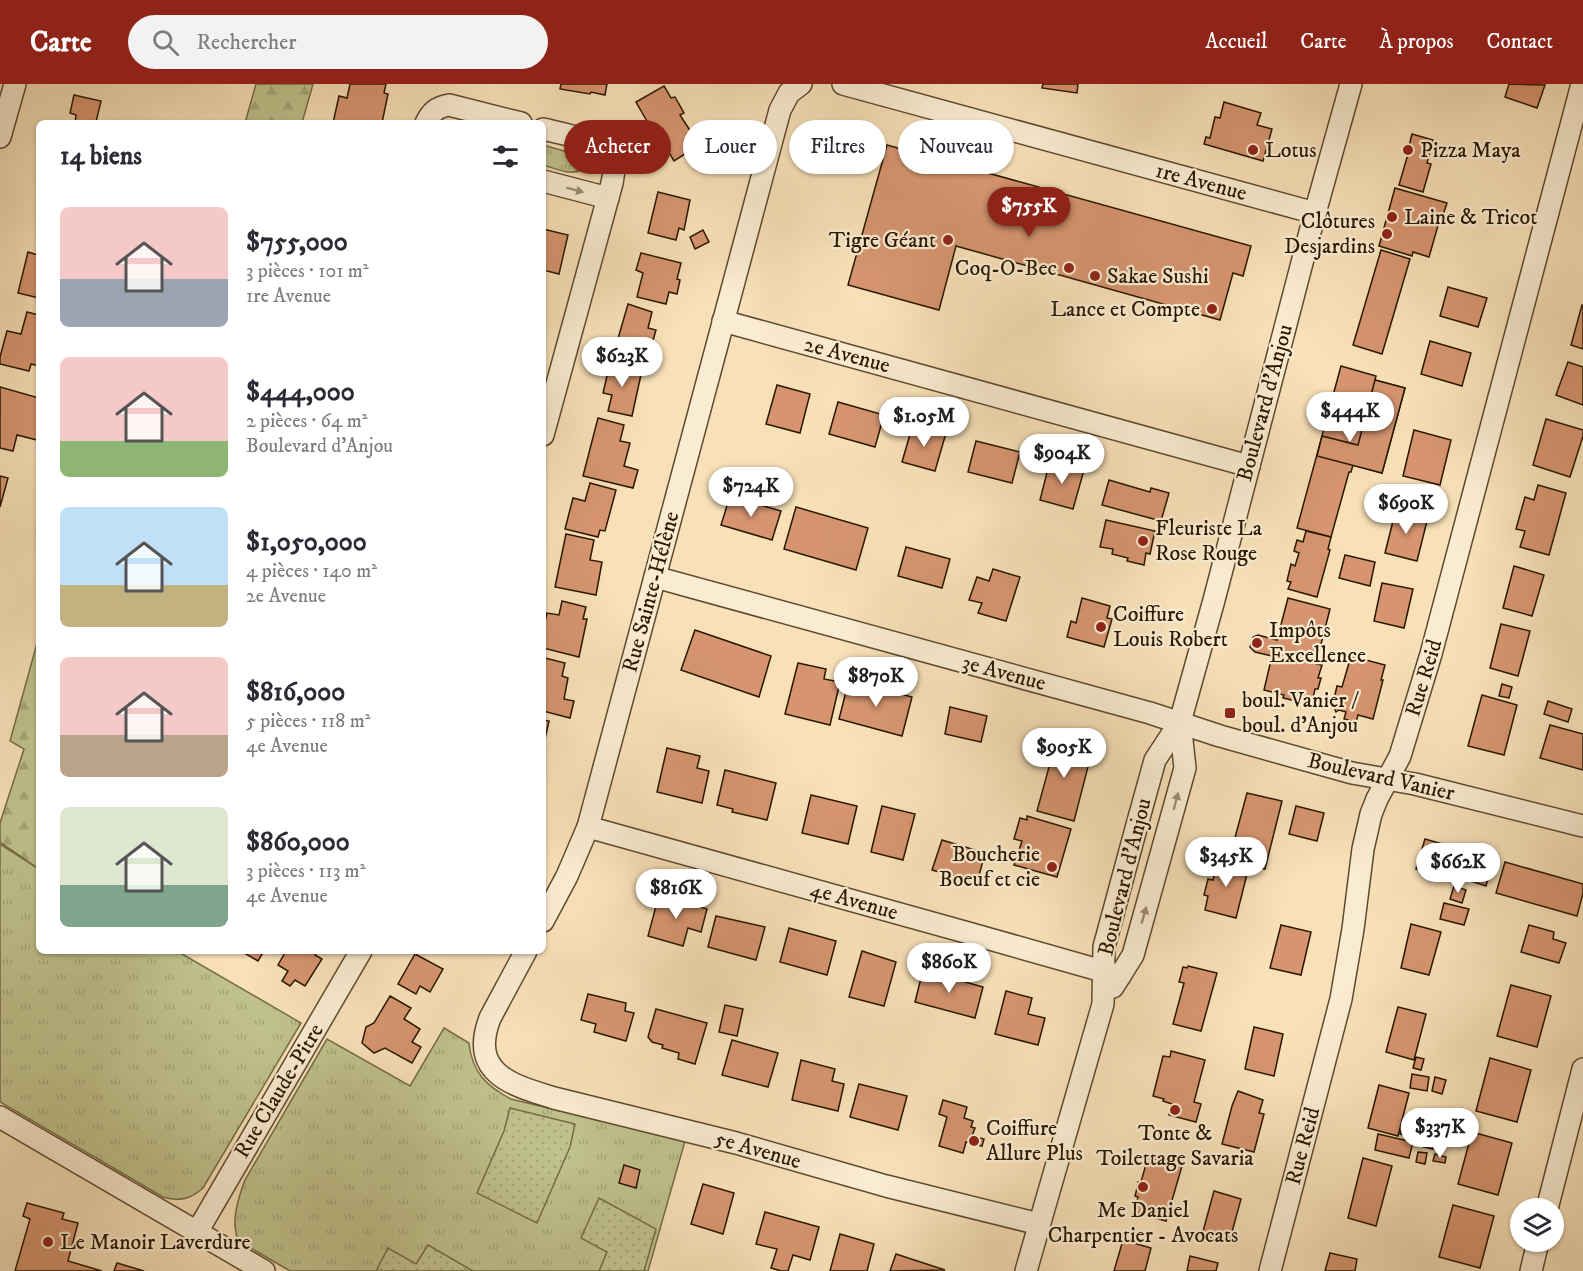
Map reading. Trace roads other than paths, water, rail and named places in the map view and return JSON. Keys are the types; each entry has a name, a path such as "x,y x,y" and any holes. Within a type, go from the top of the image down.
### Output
{"street":[{"path":"0,137 15,84"},
{"name":"1re Avenue","path":"843,84 904,92 1315,213"},
{"name":"Boulevard d'Anjou","path":"1112,974 1104,946 1155,760 1180,722 1220,581 1315,213 1351,84"},
{"name":"Rue Reid","path":"1270,1271 1341,999 1363,849 1371,814 1400,756 1433,648 1582,84"},
{"name":"Rue Sainte-Hélène","path":"546,915 567,876 588,827 780,110 789,93 798,85"},
{"path":"428,120 433,111 449,105 509,120"},
{"path":"546,130 586,141 606,151 614,171 546,419"},
{"path":"546,182 608,198"},
{"name":"2e Avenue","path":"723,321 1249,466"},
{"name":"3e Avenue","path":"655,577 1180,722"},
{"name":"Boulevard d'Anjou","path":"1026,1271 1112,974 1133,955 1185,768 1180,722"},
{"name":"Boulevard Vanier","path":"1180,722 1220,736 1352,773 1415,783 1583,826"},
{"name":"4e Avenue","path":"588,827 1112,974"},
{"name":"Rue Claude-Pitre","path":"197,1232 359,954"},
{"name":"5e Avenue","path":"524,954 486,1028 484,1045 487,1059 498,1075 505,1080 554,1098 726,1140 886,1186 1039,1224"},
{"path":"1550,1198 1583,1069"},
{"path":"0,1117 264,1271"},
{"path":"1531,1271 1536,1252"}],"place":[{"name":"Lotus","path":"1253,150"},
{"name":"Pizza Maya","path":"1408,150"},
{"name":"Laine & Tricot","path":"1392,217"},
{"name":"Clôtures Desjardins","path":"1387,234"},
{"name":"Tigre Géant","path":"948,240"},
{"name":"Coq-O-Bec","path":"1069,268"},
{"name":"Sakae Sushi","path":"1095,276"},
{"name":"Lance et Compte","path":"1212,309"},
{"name":"Fleuriste La Rose Rouge","path":"1143,541"},
{"name":"Coiffure Louis Robert","path":"1101,627"},
{"name":"Impôts Excellence","path":"1257,643"},
{"name":"boul. Vanier / boul. d'Anjou","path":"1230,713"},
{"name":"Boucherie Boeuf et cie","path":"1052,867"},
{"name":"Tonte & Toilettage Savaria","path":"1175,1110"},
{"name":"Coiffure Allure Plus","path":"974,1141"},
{"name":"Me Daniel Charpentier - Avocats","path":"1143,1187"},
{"name":"Le Manoir Laverdure","path":"48,1242"}]}
